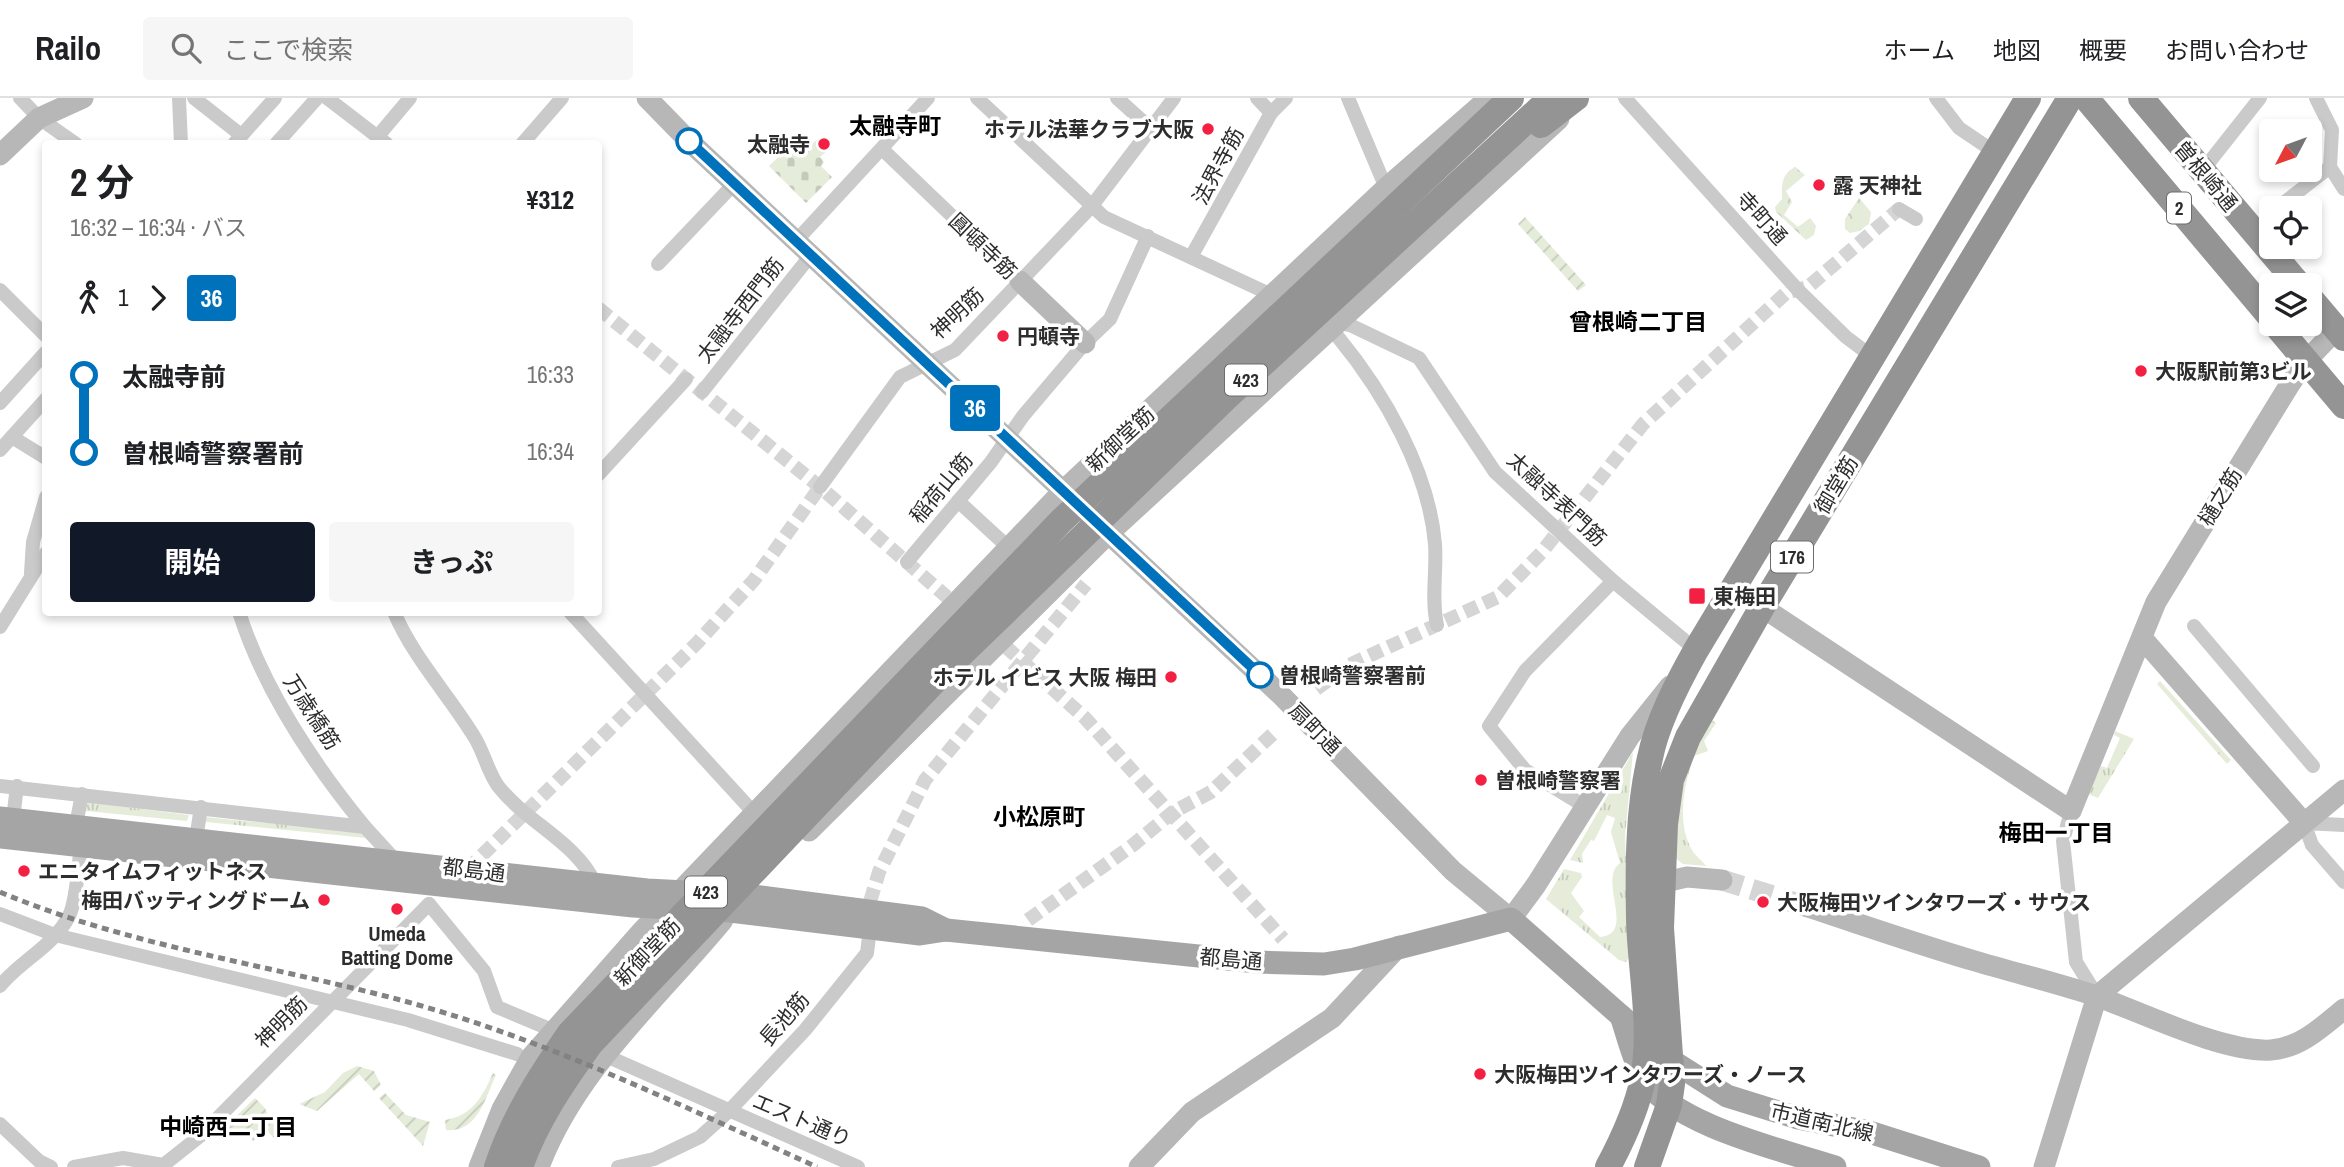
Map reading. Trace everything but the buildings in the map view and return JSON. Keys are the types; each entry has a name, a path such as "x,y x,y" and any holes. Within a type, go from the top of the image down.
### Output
{"highway":[{"name":"423","path":"946,639 1070,512 1510,98"},
{"name":"423","path":"946,639 989,606 1064,530 1528,98"},
{"name":"423","path":"520,1167 534,1133 560,1086 591,1043 946,669 1229,395 1551,98"},
{"name":"423","path":"946,639 975,598 1055,513 1384,206 1522,134 1568,98"},
{"name":"423","path":"946,669 997,628 1495,160 1579,98"},
{"name":"御堂筋","path":"1647,1036 1639,915 1644,790 1650,755 1692,658 2028,98"},
{"name":"御堂筋","path":"1672,1061 1661,928 1665,882 1665,824 1671,780 1688,737 1762,607 2070,98"},
{"name":"2","path":"2086,98 2259,304"},
{"name":"曽根崎通","path":"2141,98 2289,273"},
{"path":"2322,312 2340,333"},
{"path":"2285,336 2344,406"},
{"name":"新御堂筋","path":"497,1167 514,1123 540,1077 570,1033 946,639"},
{"name":"176","path":"1608,1167 1629,1124 1644,1077 1647,1036"},
{"name":"176","path":"1647,1167 1670,1105 1672,1061"}],"main road":[{"name":"都島通","path":"4,825 431,884 633,906 674,898"},
{"name":"都島通","path":"79,836 196,839 398,863 431,884 595,883 674,898 738,903 871,920 920,934 946,930 1289,964 1340,962 1511,919"},
{"name":"扇町通","path":"1511,919 1647,1036"},
{"path":"1618,1010 1644,1077 1670,1105"},
{"name":"市道南北線","path":"1647,1036 1672,1061 1703,1083 1751,1106 1870,1132 1979,1167"},
{"name":"市道南北線","path":"1670,1105 1712,1126 1835,1167"}],"street":[{"path":"20,98 39,118 70,140"},
{"path":"0,155 39,118 83,98"},
{"path":"179,98 181,140"},
{"path":"194,98 237,139 275,98"},
{"path":"280,140 317,98"},
{"path":"327,98 382,140 410,98"},
{"path":"525,140 562,98"},
{"name":"扇町通","path":"647,98 734,184 1280,694 1452,871 1511,919"},
{"name":"太融寺西門筋","path":"702,392 803,248 882,149 928,98"},
{"path":"977,98 1104,217 1273,296"},
{"path":"1117,98 1150,128"},
{"name":"神明筋","path":"820,487 900,377 955,349 1091,206 1174,98"},
{"path":"1257,98 1271,113"},
{"name":"法界寺筋","path":"1191,257 1271,113 1286,98"},
{"path":"1348,98 1386,188"},
{"name":"新御堂筋","path":"479,1167 502,1109 531,1057 552,1030 674,898 1063,491 1386,188 1489,98"},
{"path":"539,1167 564,1114 604,1055 738,903 1107,535 1337,330 1579,98"},
{"name":"寺町通","path":"1625,98 1797,289 1846,337 1874,358"},
{"path":"1936,98 1959,128 1996,153"},
{"path":"2203,170 2260,98"},
{"path":"2316,98 2332,130 2330,167 2344,189"},
{"name":"圓頓寺筋","path":"882,149 1085,343"},
{"path":"2293,196 2330,167"},
{"path":"658,264 734,184"},
{"path":"1899,209 1916,219"},
{"name":"稲荷山筋","path":"907,562 1008,440 1023,416 1085,343 1110,319 1148,236"},
{"path":"0,290 42,332"},
{"name":"太融寺表門筋","path":"1273,296 1337,330 1350,325 1419,358 1494,472 1692,658"},
{"path":"1337,330 1377,387 1416,467 1435,543 1434,610 1437,625"},
{"name":"樋之筋","path":"2071,811 2156,602 2306,361 2340,333"},
{"path":"0,403 42,356"},
{"path":"602,471 686,379"},
{"path":"0,450 42,403"},
{"path":"12,437 42,456"},
{"path":"958,501 1009,548"},
{"path":"31,578 33,542 42,511"},
{"path":"0,627 42,560"},
{"path":"1586,807 1525,770 1489,726 1525,671 1613,581"},
{"path":"1762,607 2071,811 2063,841 2076,962 2097,996"},
{"name":"万歳橋筋","path":"240,616 252,654 268,683 365,827 398,863"},
{"path":"396,616 427,672 475,739 497,784 524,814 569,848 595,883"},
{"path":"574,616 754,814"},
{"path":"2193,626 2313,766"},
{"path":"2142,638 2304,823 2312,845 2344,883"},
{"path":"1511,919 1630,736 1692,658"},
{"path":"0,786 365,827"},
{"path":"4,825 17,786"},
{"path":"2044,1167 2097,996 2344,790"},
{"path":"0,986 12,972 55,935 70,915 82,794"},
{"path":"196,839 201,807"},
{"path":"2304,823 2344,825"},
{"path":"1665,882 1687,877 1722,880"},
{"path":"431,884 484,971 498,1007 552,1030"},
{"name":"神明筋","path":"162,1166 200,1136 330,1002 431,884"},
{"path":"1802,905 2097,996 2128,1011 2257,1050 2291,1046 2312,1034 2344,1009"},
{"path":"0,914 55,935 408,1020 517,1054"},
{"name":"長池筋","path":"618,1167 654,1159 704,1134 729,1111 805,1030 867,953 871,920"},
{"path":"1139,1167 1192,1112 1332,1018 1399,946"},
{"name":"エスト通り","path":"604,1055 858,1167"},
{"path":"1,1126 39,1161 51,1167"},
{"path":"74,1167 123,1158 162,1166"}],"green space":[{"path":"802,134 812,144 818,139 828,150 820,157 824,162 821,166 832,177 806,203 769,166"},
{"path":"1795,167 1805,175 1786,191 1792,202 1784,215 1798,227 1810,218 1816,226 1814,235 1806,240 1776,212 1775,207 1782,199 1785,177"},
{"path":"1859,198 1871,212 1869,224 1850,233 1845,229 1845,219"},
{"path":"1525,217 1586,285 1578,291 1518,224"},
{"path":"2160,681 2231,760 2227,764 2157,684"},
{"path":"1709,718 1716,723 1704,741 1708,751 1694,756"},
{"path":"2115,731 2134,739 2098,798 2088,794 2101,766 2107,768 2120,738 2114,735"},
{"path":"1633,752 1625,836 1630,956 1626,962 1619,960 1546,899 1564,869 1581,873 1582,877 1571,893 1584,911 1579,917 1600,937 1611,934 1617,917 1612,881 1614,871 1620,863 1611,832 1615,818 1607,815 1594,841 1591,840 1582,854 1583,863 1570,860"},
{"path":"1694,757 1683,803 1684,828 1692,850 1706,866 1683,864 1674,857 1678,797"},
{"path":"87,802 189,815 187,821 86,811"},
{"path":"206,817 364,833 367,838 206,822"},
{"path":"357,1066 374,1071 381,1085 374,1091 359,1074 317,1111 299,1104 325,1092 343,1073"},
{"path":"493,1073 496,1075 488,1094 473,1120 466,1126 446,1130 445,1120 462,1114 475,1104"},
{"path":"385,1093 406,1115 430,1122 423,1146 379,1098"},
{"path":"255,1098 265,1108 269,1119 277,1121 285,1131 275,1139 266,1130 253,1141 242,1128 235,1135 226,1126"}],"tunnel":[{"path":"1316,689 1349,665 1498,597 1542,552 1643,424 1786,293 1808,287 1899,209"},
{"path":"602,311 820,487 947,597"},
{"path":"467,870 697,643 754,580 820,487"},
{"path":"870,902 879,872 925,780 1086,584"},
{"path":"1005,646 1085,718 1283,939"},
{"path":"1028,920 1133,845 1173,812 1211,792 1277,730"},
{"path":"1722,880 1802,905"}],"railway":[{"path":"0,892 49,911 149,941 353,988 458,1017 614,1076 817,1167"}],"bus line":[{"name":"36","path":"689,141 1157,582 1260,675"}],"place":[{"name":"ホテル法華クラブ大阪","path":"1208,129"},
{"name":"太融寺","path":"824,144"},
{"name":"露 天神社","path":"1819,185"},
{"name":"円頓寺","path":"1003,336"},
{"name":"大阪駅前第3ビル","path":"2141,371"},
{"name":"東梅田","path":"1697,596"},
{"name":"曽根崎警察署前","path":"1260,675"},
{"name":"ホテル イビス 大阪 梅田","path":"1171,677"},
{"name":"曽根崎警察署","path":"1481,780"},
{"name":"エニタイムフィットネス","path":"24,871"},
{"name":"梅田バッティングドーム","path":"324,900"},
{"name":"大阪梅田ツインタワーズ・サウス","path":"1763,902"},
{"name":"Umeda Batting Dome","path":"397,909"},
{"name":"大阪梅田ツインタワーズ・ノース","path":"1480,1074"}],"district":[{"name":"太融寺町","path":"895,125"},
{"name":"曾根崎二丁目","path":"1638,321"},
{"name":"小松原町","path":"1039,816"},
{"name":"梅田一丁目","path":"2056,832"},
{"name":"中崎西二丁目","path":"228,1126"}]}
